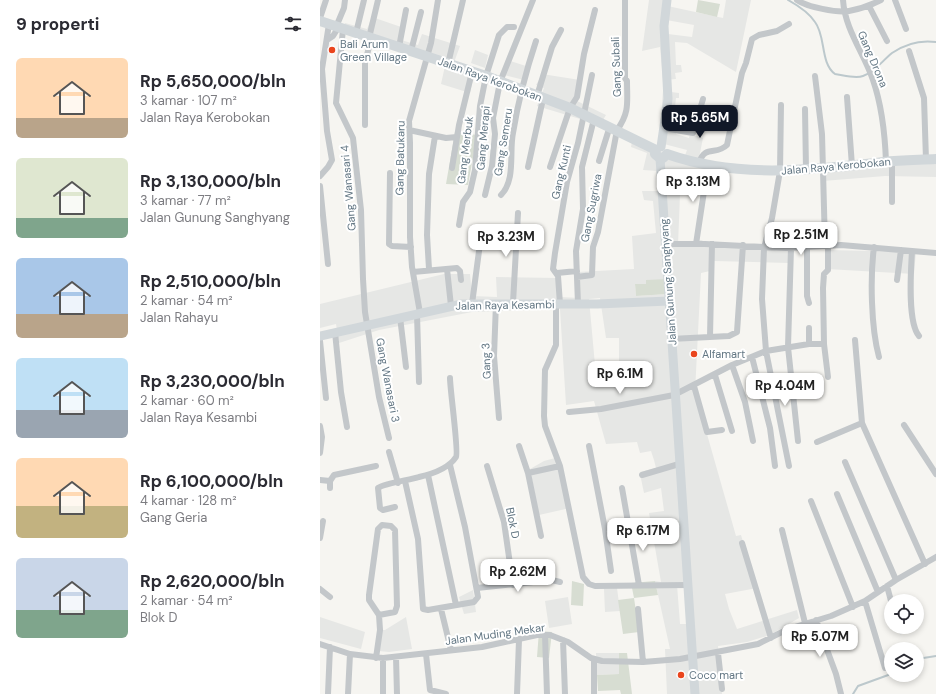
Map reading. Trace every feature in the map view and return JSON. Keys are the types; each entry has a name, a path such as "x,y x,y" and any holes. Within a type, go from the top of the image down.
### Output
{"main road":[{"name":"Jalan Gunung Sanghyang","path":"667,0 664,12 664,37 668,99 661,152 674,395 695,694"},
{"name":"Jalan Raya Kerobokan","path":"331,21 357,30 370,38 400,43 414,42 428,54 448,64 486,76 522,91 570,108 661,152 704,164 726,168 780,171 931,159"},
{"name":"Jalan Raya Kesambi","path":"320,336 451,306 496,303 578,304 669,301"}],"street":[{"path":"326,0 334,36 327,40"},
{"path":"320,176 328,168 332,160 322,86 323,53 327,40 326,34 331,21 344,8 345,0"},
{"path":"357,30 364,0"},
{"path":"365,125 365,64 378,0"},
{"name":"Gang Batukaru","path":"419,382 418,313 412,272 410,237 409,121 431,43 438,0"},
{"path":"448,64 451,45 463,0"},
{"name":"Gang Merapi","path":"485,196 492,166 495,134 493,118 500,82 533,0"},
{"name":"Gang Subali","path":"614,128 626,118 627,81 625,78 625,0"},
{"path":"797,0 809,6 845,12 881,0"},
{"name":"Gang Drona","path":"843,0 853,38 873,78 877,91 889,162 892,202"},
{"path":"895,0 906,29"},
{"path":"867,4 887,41"},
{"path":"400,43 406,10"},
{"path":"550,167 570,108 577,97 584,52 595,10"},
{"path":"414,42 421,12"},
{"path":"320,18 331,21"},
{"name":"Gang Wanasari 4","path":"331,21 336,98 340,113 351,133 355,147 361,210 364,296 368,324"},
{"path":"696,244 704,164 701,156 705,152 724,149 727,145 743,70 752,39 759,35 777,31 789,24"},
{"name":"Gang Merbuk","path":"459,225 463,202 470,192 475,170 480,106 486,76 499,36 509,26 514,27"},
{"path":"528,167 540,97 553,45 560,30"},
{"name":"Gang Semeru","path":"501,195 505,189 510,170 512,135 536,41"},
{"path":"909,51 924,98 931,159"},
{"path":"452,168 457,136 472,72"},
{"path":"578,304 576,251 583,209 582,166 589,117 592,76"},
{"path":"815,76 822,119 828,270 823,277 824,344 828,377"},
{"path":"847,97 852,166"},
{"path":"664,128 690,134 693,133 702,99"},
{"path":"781,105 780,171 772,218 764,248 762,299 766,351 789,466"},
{"path":"805,109 806,170"},
{"name":"Gang Kunti","path":"589,117 567,182 558,230 553,266 554,271 557,273 558,304 556,345 545,370 545,426 560,466 583,577 589,584 595,586 688,585"},
{"path":"599,161 614,128"},
{"name":"Gang Sugriwa","path":"577,274 592,275 593,247 598,232 614,128"},
{"path":"409,130 436,136 457,136"},
{"path":"429,269 427,235 429,174 436,136"},
{"path":"390,173 389,244 392,246 411,247"},
{"path":"320,186 328,264"},
{"path":"513,303 518,213"},
{"path":"472,304 481,236"},
{"path":"665,244 743,245 764,248 790,248 826,245 874,247 936,253"},
{"path":"710,337 712,244"},
{"path":"671,339 729,336 737,332 743,245"},
{"path":"807,246 807,296 809,303"},
{"path":"874,247 872,275 874,338 879,357"},
{"path":"790,248 788,347 798,441"},
{"path":"897,280 901,250"},
{"path":"912,251 911,307 916,332 919,336"},
{"path":"412,272 429,269 459,269 461,280"},
{"path":"446,269 451,306"},
{"path":"557,273 577,274"},
{"name":"Gang 3","path":"496,303 494,356 498,418"},
{"path":"400,317 406,367"},
{"name":"Gang Wanasari 3","path":"368,324 379,397 389,438"},
{"path":"808,328 809,344"},
{"path":"335,332 341,392 347,427"},
{"path":"320,336 326,398"},
{"path":"855,340 862,424 925,564"},
{"path":"569,412 601,409 674,395 732,365 766,351 809,344 824,344"},
{"path":"752,357 770,428 775,466"},
{"path":"732,365 745,402 753,441"},
{"path":"715,375 732,431"},
{"path":"395,507 383,510 380,508 378,490 380,486 405,481 450,465 458,452 451,401 450,378"},
{"path":"694,386 707,432 722,430"},
{"path":"817,442 862,424"},
{"path":"904,425 936,474"},
{"path":"320,426 322,437 320,453"},
{"path":"519,446 528,473 541,536"},
{"path":"589,446 605,529 611,571"},
{"path":"389,452 398,483"},
{"path":"845,462 896,580"},
{"path":"642,475 679,464"},
{"path":"405,481 418,539 422,608 425,611 441,609 476,601 477,588 465,527 450,465"},
{"path":"320,480 330,484 336,474 376,466"},
{"name":"Blok D","path":"486,466 503,516 513,585"},
{"path":"528,473 560,466"},
{"path":"428,474 456,605"},
{"path":"622,488 630,526 639,585"},
{"path":"837,494 878,592"},
{"path":"811,501 854,606"},
{"path":"320,538 323,521"},
{"path":"376,658 380,630 379,615 370,600 369,595 378,529 382,526 391,526 395,533 396,610 393,614 379,615"},
{"path":"605,529 630,526"},
{"path":"782,530 805,623"},
{"path":"742,543 771,638"},
{"name":"Jalan Muding Mekar","path":"320,644 350,654 383,658 426,654 545,635 555,636 594,659 602,661 643,662 692,657 758,644 788,629 854,606 865,601 896,580 935,559"},
{"path":"477,588 552,580 560,582"},
{"path":"886,586 889,594"},
{"path":"320,589 330,597"},
{"path":"865,601 884,665"},
{"path":"441,609 451,650"},
{"path":"638,609 643,662"},
{"path":"816,620 839,684 841,694"},
{"path":"545,635 547,694"},
{"path":"517,694 519,640"},
{"path":"563,640 565,694"},
{"path":"328,694 330,647"},
{"path":"718,653 722,689"},
{"path":"348,694 350,654"},
{"path":"426,654 430,690 446,694"},
{"path":"396,657 397,694"},
{"path":"383,658 383,694"},
{"path":"594,659 594,694"}],"shaded area":[{"path":"649,0 664,0 663,5 723,18 726,0 751,0 736,72 687,43 675,42 676,65 681,65 682,72 675,73 676,79 663,80 660,47 642,51","holes":["661,19 694,25 692,37 660,33"]},
{"path":"698,0 720,4 717,17 696,12"},
{"path":"372,17 404,28 401,40 418,45 422,34 460,46 452,68 474,75 470,93 441,84 445,66 342,30 345,23 367,29"},
{"path":"475,50 488,55 485,68 471,63"},
{"path":"507,60 529,67 524,80 500,74"},
{"path":"542,74 580,80 575,100 606,115 600,125 537,106 544,88 536,85"},
{"path":"663,91 679,93 679,98 676,98 673,126 677,128 676,134 689,138 690,134 703,138 698,163 719,167 716,174 681,169 678,245 701,240 717,247 793,249 789,263 714,261 710,271 701,273 695,392 736,536 741,535 757,588 725,594 729,609 737,629 797,610 799,618 770,635 747,642 718,646 722,694 667,694 665,649 670,649 655,581 661,582 649,513 664,511 661,488 644,493 640,474 640,472 656,468 654,460 651,451 640,453 637,442 606,444 594,401 566,405 560,309 472,312 379,330 339,343 336,324 320,328 320,304 444,274 470,274 472,296 497,297 496,277 558,278 560,297 579,298 578,272 634,269 632,236 656,233 653,201 644,200 642,191 660,191 658,171 643,170 647,153 631,147 633,136 657,152 683,161 687,150 664,144 660,130","holes":["646,280 668,294 636,296 635,284 646,284","600,298 606,338 619,338 619,363 595,365 589,299","677,585 685,585 687,624 680,624"]},
{"path":"455,132 477,135 468,185 446,184"},
{"path":"936,160 936,177 885,176 823,181 821,169"},
{"path":"827,250 916,252 914,274 827,269"},
{"path":"667,279 668,294 636,296 635,284 646,284 646,280"},
{"path":"559,457 570,508 539,515 530,469 544,461"},
{"path":"572,581 584,584 583,606 571,605"},
{"path":"655,581 658,595 634,598 631,583"},
{"path":"617,588 620,611 605,612 604,589"},
{"path":"473,590 476,612 464,614 459,597"},
{"path":"568,597 572,624 549,628 545,601"},
{"path":"634,598 639,632 623,634 618,600"},
{"path":"320,617 365,632 361,649 320,638"},
{"path":"406,617 412,649 389,652 379,651 380,630 385,630"},
{"path":"539,631 552,632 549,658 537,657"},
{"path":"596,653 619,653 619,674 597,675"},
{"path":"619,653 627,653 632,694 621,694 620,690 598,691 597,675 619,674"}],"waterway":[{"path":"788,0 806,12 815,22 821,34 827,63 835,74 860,77 871,72 892,53 902,47 919,42 936,42"},
{"path":"924,658 936,656"},
{"path":"853,694 858,686 884,677"}],"place":[{"name":"Bali Arum Green Village","path":"332,50"},
{"name":"Alfamart","path":"694,354"},
{"name":"Coco mart","path":"681,675"}]}
